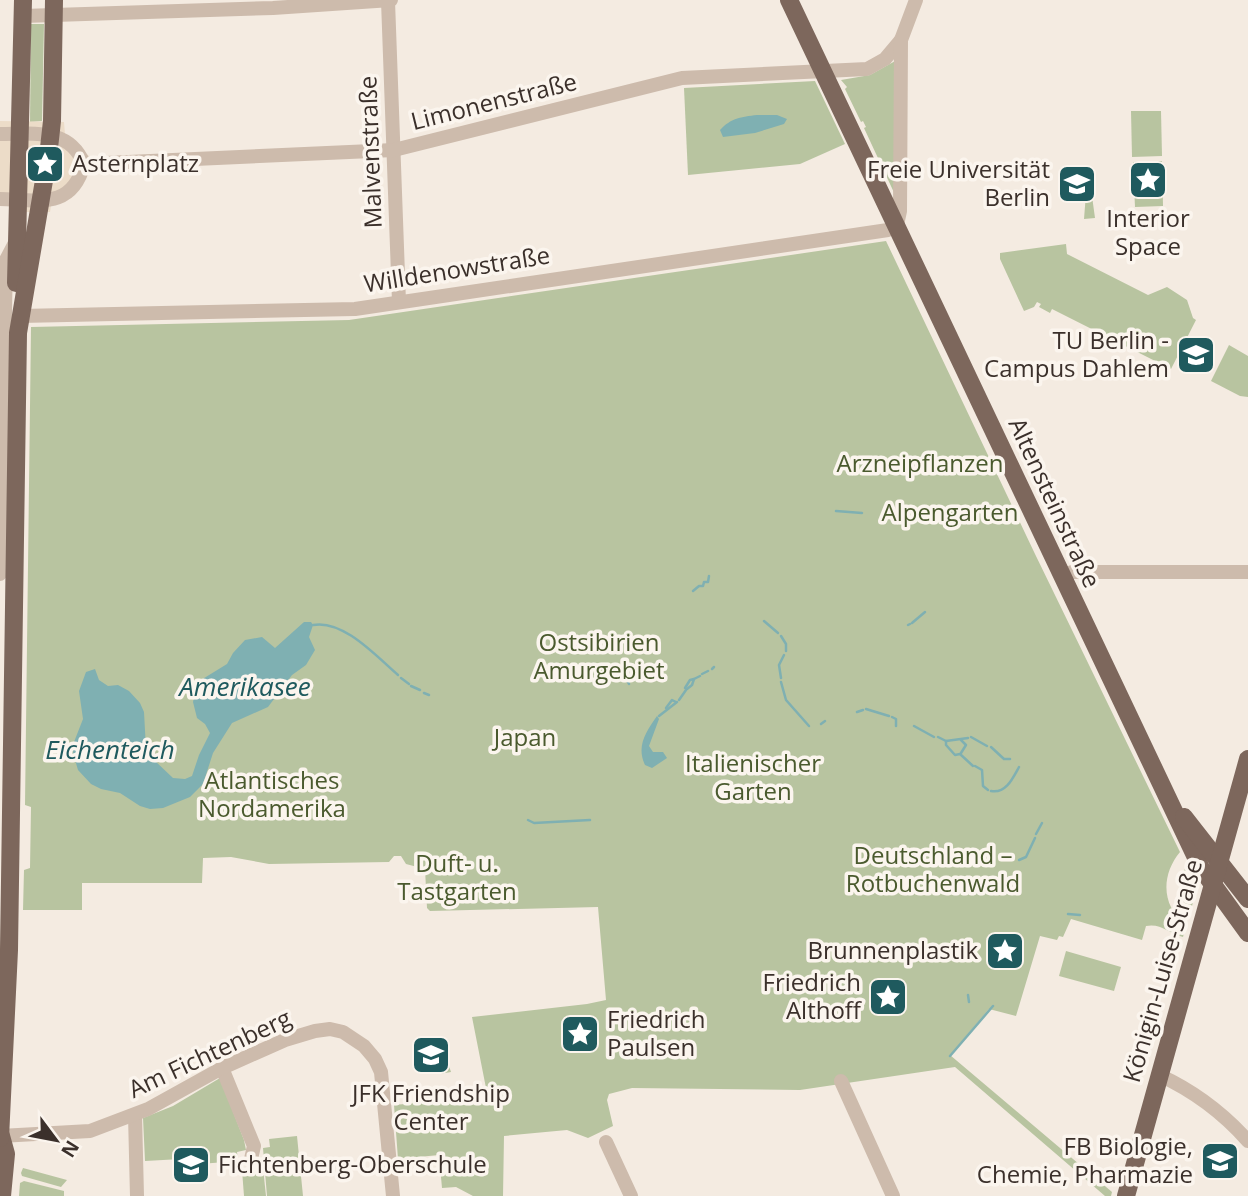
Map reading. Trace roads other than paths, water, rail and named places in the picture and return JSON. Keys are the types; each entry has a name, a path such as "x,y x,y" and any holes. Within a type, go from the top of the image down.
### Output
{"main road":[{"name":"Altensteinstraße","path":"789,0 1201,869 1248,933"},
{"path":"2,1196 6,1154 0,1137 9,950 4,868 5,805 19,321 16,288 23,8"},
{"path":"19,321 50,135 54,8"},
{"name":"Königin-Luise-Straße","path":"1126,1196 1248,758"},
{"name":"Altensteinstraße","path":"1169,798 1248,899"}],"street":[{"path":"897,225 900,211 901,40 916,0"},
{"path":"23,8 389,1"},
{"name":"Malvenstraße","path":"389,1 399,302"},
{"name":"Limonenstraße","path":"84,164 394,150 682,78 867,69 885,59 901,40"},
{"path":"0,134 50,135 64,140 84,164 80,179 71,191 57,199 0,198"},
{"name":"Willdenowstraße","path":"19,321 355,309 888,230 897,225"},
{"path":"0,574 6,260 13,243 19,237"},
{"path":"1062,577 1072,572 1248,572"},
{"name":"Am Fichtenberg","path":"0,1137 90,1130 135,1115 222,1068 285,1040 330,1029 343,1032 364,1046 375,1059 384,1085 393,1196"},
{"path":"222,1068 254,1146 251,1159"},
{"path":"1160,1075 1200,1097 1248,1141"},
{"path":"841,1081 892,1196"},
{"path":"135,1115 137,1196"},
{"path":"606,1142 631,1196"}],"water":[{"path":"777,115 787,119 784,124 755,133 723,137 720,130 728,123 741,117"},
{"path":"304,622 311,622 313,625 309,637 315,650 306,665 292,675 268,707 232,723 213,753 203,784 190,797 163,808 150,809 120,793 91,784 78,770 73,753 74,742 83,719 79,691 86,672 95,669 99,680 108,686 118,685 129,691 144,712 146,749 173,778 185,779 192,776 210,733 205,724 197,718 193,702 201,680 227,664 245,640 262,637 275,648"},
{"path":"657,716 659,719 649,746 653,752 663,752 667,758 652,768 645,765 642,745"}],"waterway":[{"path":"836,511 862,513"},
{"path":"693,591 708,582 709,576"},
{"path":"912,623 925,612"},
{"path":"764,621 778,633"},
{"path":"313,625 324,625 348,633 398,675"},
{"path":"781,636 786,644 786,651"},
{"path":"781,678 779,665 784,655"},
{"path":"702,674 708,671"},
{"path":"624,675 629,684 625,676 633,679 636,676"},
{"path":"687,689 694,679 700,676"},
{"path":"401,678 409,684"},
{"path":"685,688 690,680 694,679"},
{"path":"781,682 786,700 809,726"},
{"path":"411,686 420,690"},
{"path":"679,700 686,690"},
{"path":"424,693 429,695"},
{"path":"666,708 672,700 676,702"},
{"path":"659,716 677,702"},
{"path":"866,709 889,716"},
{"path":"857,712 863,710"},
{"path":"892,717 896,719 896,726"},
{"path":"821,724 825,721"},
{"path":"914,726 934,737"},
{"path":"938,737 946,741 968,738"},
{"path":"971,737 987,746"},
{"path":"961,740 966,745 961,753"},
{"path":"946,741 946,745 955,755 960,754 973,766"},
{"path":"991,747 1004,759 1010,759"},
{"path":"975,766 982,770 983,786 988,790"},
{"path":"991,791 1005,788 1019,767"},
{"path":"528,820 534,823 590,820"},
{"path":"1036,834 1042,823"},
{"path":"1019,860 1026,857 1035,838"},
{"path":"1068,914 1080,915"},
{"path":"968,995 969,1002"},
{"path":"950,1056 993,1006"}],"place":[{"name":"Asternplatz","path":"45,164"},
{"name":"Interior Space","path":"1148,180"},
{"name":"Freie Universität Berlin","path":"1077,184"},
{"name":"TU Berlin - Campus Dahlem","path":"1196,355"},
{"name":"Brunnenplastik","path":"1005,951"},
{"name":"Friedrich Althoff","path":"888,997"},
{"name":"Friedrich Paulsen","path":"580,1034"},
{"name":"JFK Friendship Center","path":"431,1055"},
{"name":"FB Biologie, Chemie, Pharmazie","path":"1220,1161"},
{"name":"Fichtenberg-Oberschule","path":"191,1165"}],"park label":[{"name":"Arzneipflanzen","path":"920,464"},
{"name":"Alpengarten","path":"950,513"},
{"name":"Ostsibirien Amurgebiet","path":"599,657"},
{"name":"Japan","path":"525,738"},
{"name":"Italienischer Garten","path":"753,778"},
{"name":"Atlantisches Nordamerika","path":"272,795"},
{"name":"Deutschland – Rotbuchenwald","path":"933,870"},
{"name":"Duft- u. Tastgarten","path":"457,878"}],"water label":[{"name":"Amerikasee","path":"245,687"},
{"name":"Eichenteich","path":"110,750"}]}
